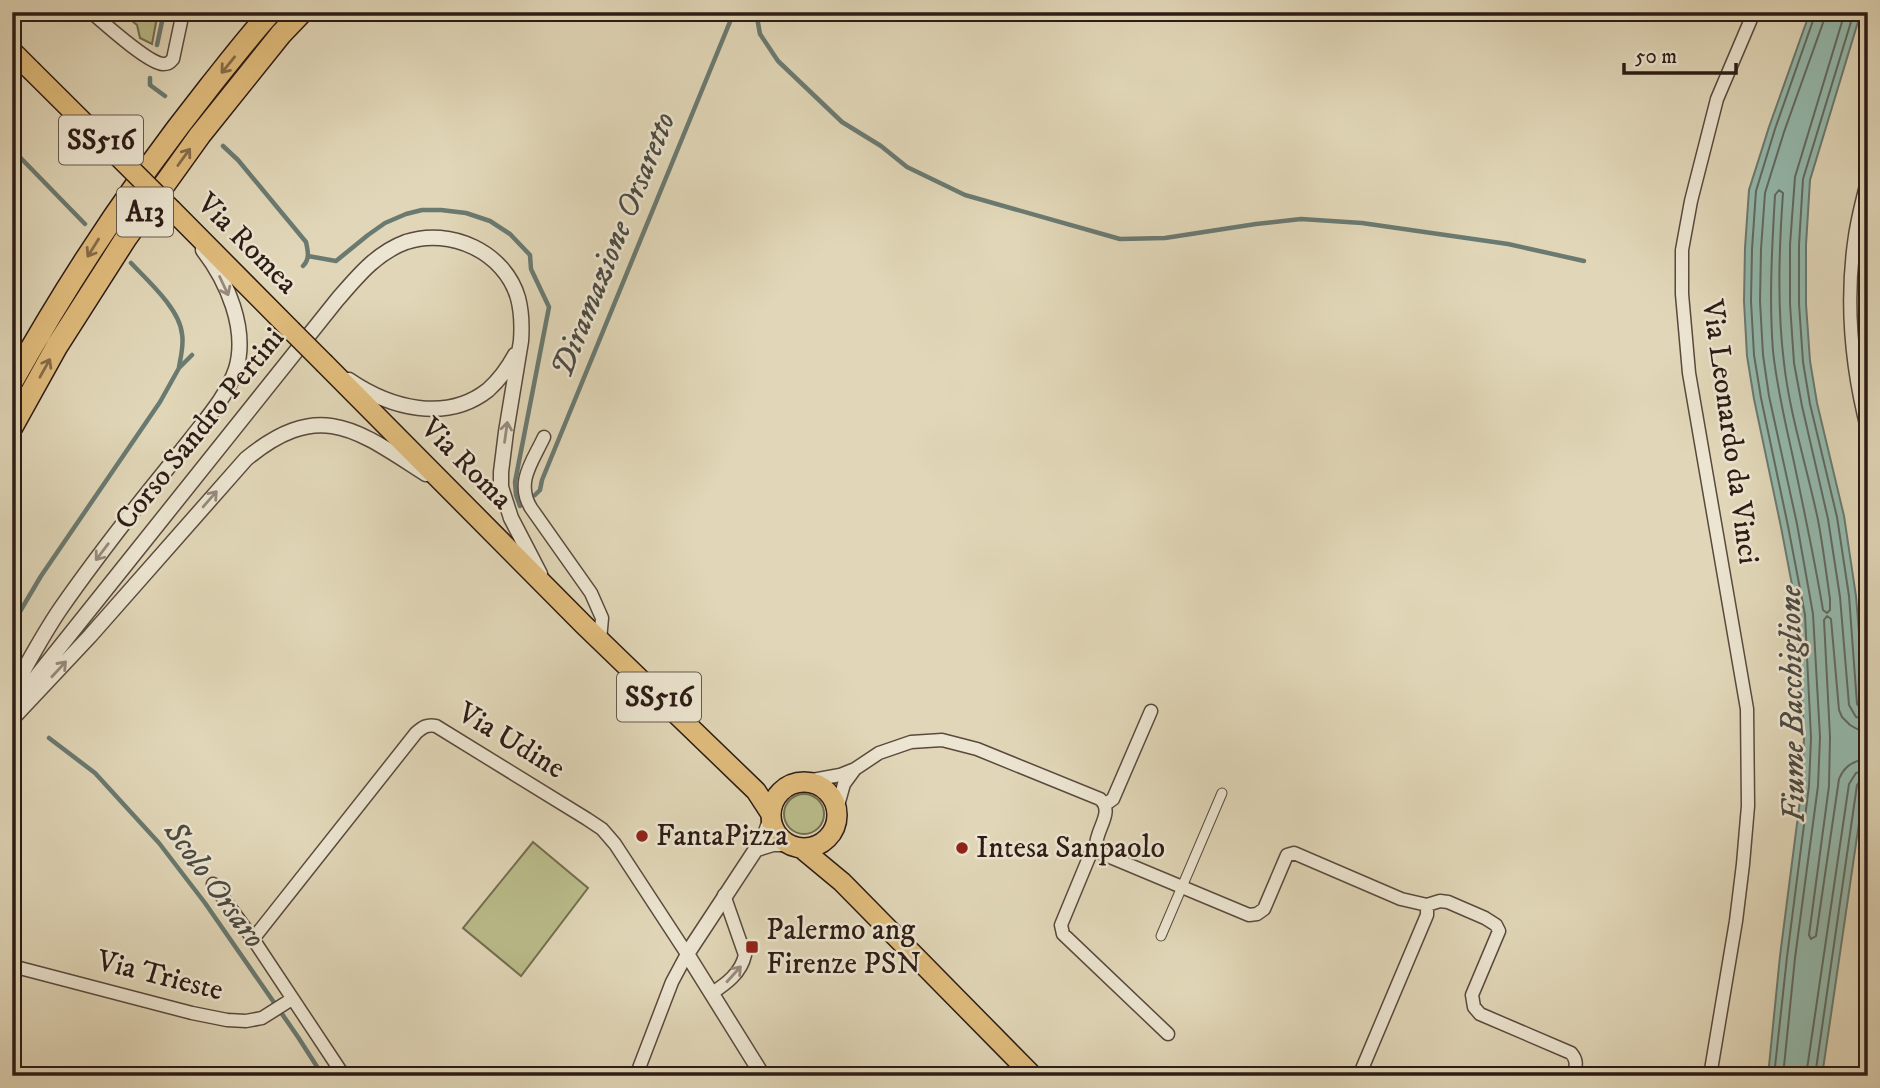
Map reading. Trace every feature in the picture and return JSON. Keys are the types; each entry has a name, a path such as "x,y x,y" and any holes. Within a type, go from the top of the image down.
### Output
{"highway":[{"name":"A13","path":"12,382 40,331 108,223 184,119 271,12"},
{"name":"A13","path":"12,427 57,346 126,238 200,135 281,34 302,12"}],"main road":[{"name":"Via Romea","path":"12,51 291,330"},
{"name":"Via Roma","path":"291,330 600,640 756,791 771,816"},
{"name":"Via Roma","path":"734,770 759,779 801,782"},
{"path":"771,816 778,794 801,782 823,787 837,809"},
{"name":"SS516","path":"837,809 832,846 842,882"},
{"name":"SS516","path":"771,816 774,829 780,838 795,846 842,882 1033,1076"},
{"path":"795,846 811,848 829,838 834,830"}],"street":[{"path":"91,12 135,48 161,64 173,59 183,12"},
{"name":"Via Leonardo da Vinci","path":"1710,1076 1743,864 1748,806 1747,709 1689,373 1682,295 1682,250 1690,201 1717,99 1754,12"},
{"path":"1868,178 1855,234 1849,317 1857,388 1868,432"},
{"name":"Corso Sandro Pertini","path":"12,691 60,610 132,513 208,418 236,369 238,332 226,289 211,261 172,210"},
{"name":"Corso Sandro Pertini","path":"12,707 337,300 373,261 407,242 441,238 470,245 492,259 513,285 521,310 521,341 501,487 511,518 548,587"},
{"name":"Corso Sandro Pertini","path":"326,364 360,388 404,406 426,409 450,407 471,401 489,388 515,356 521,341"},
{"name":"Corso Sandro Pertini","path":"12,719 90,636 246,459 282,434 317,425 351,429 453,492"},
{"name":"Via Roma","path":"544,436 526,475 523,489 526,500 591,593 602,618 600,640"},
{"path":"1106,804 1113,799 1151,711"},
{"name":"Via Udine","path":"253,939 416,733 430,724 532,783 601,830 615,844 687,954"},
{"path":"801,782 840,775 878,754 911,742 942,740 987,753 1100,799 1106,804 1107,811 1096,839 1096,847 1090,855 1061,930 1168,1034"},
{"path":"837,809 844,784 855,769"},
{"path":"1161,936 1222,793"},
{"path":"636,1076 673,982 687,954 757,849 771,816"},
{"path":"757,849 773,844 795,846"},
{"path":"1096,847 1104,854 1249,915 1264,909 1287,855 1294,853 1401,899 1427,905 1440,901 1448,902 1485,918 1496,925 1499,931 1472,995 1474,1007 1480,1014 1571,1053 1577,1064 1573,1076"},
{"name":"Via Trieste","path":"213,884 253,939 288,1002 344,1076"},
{"path":"712,993 737,972 745,955 724,895"},
{"path":"1359,1076 1427,915 1427,905"},
{"path":"687,954 762,1076"},
{"name":"Via Trieste","path":"12,966 227,1020 262,1018 288,1002"}],"green space":[{"path":"121,12 158,12 152,44 140,38 137,25"},
{"path":"804,794 812,795 818,800 823,806 823,822 818,828 812,833 804,834 796,833 790,828 785,822 784,814 785,806 790,800 796,795"},
{"path":"533,842 588,888 521,976 463,928"}],"water":[{"path":"1810,12 1861,12 1810,180 1806,304 1810,361 1817,403 1844,516 1856,596 1866,745 1864,789 1822,1076 1768,1076 1802,785 1804,738 1798,616 1747,356 1745,248 1749,190"}],"waterway":[{"name":"Scolo Orsaro","path":"157,45 164,12"},
{"name":"Diramazione Orsaretto","path":"535,495 540,490 734,12"},
{"path":"756,12 760,34 778,61 842,122 881,146 907,167 965,195 1120,239 1165,238 1301,219 1362,223 1508,244 1584,261"},
{"name":"Scolo Orsaro","path":"150,78 150,85 165,96"},
{"name":"Scolo Orsaro","path":"223,146 238,160 306,242 308,258 303,266"},
{"path":"12,149 85,224"},
{"name":"Diramazione Orsaretto","path":"308,256 336,261 385,223 422,210 466,213 490,221 510,234 530,255 531,269 549,307 515,482 520,506"},
{"path":"131,263 162,296 180,324 183,338 179,367"},
{"name":"Scolo Orsaro","path":"12,625 41,576 160,402 179,368 192,355"},
{"name":"Scolo Orsaro","path":"49,738 95,773 159,843 205,903 323,1076"}],"place":[{"name":"FantaPizza","path":"642,836"},
{"name":"Intesa Sanpaolo","path":"962,848"},
{"name":"Palermo ang Firenze PSN","path":"752,947"}],"water label":[{"name":"Fiume Bacchiglione","path":"1793,704"}]}
